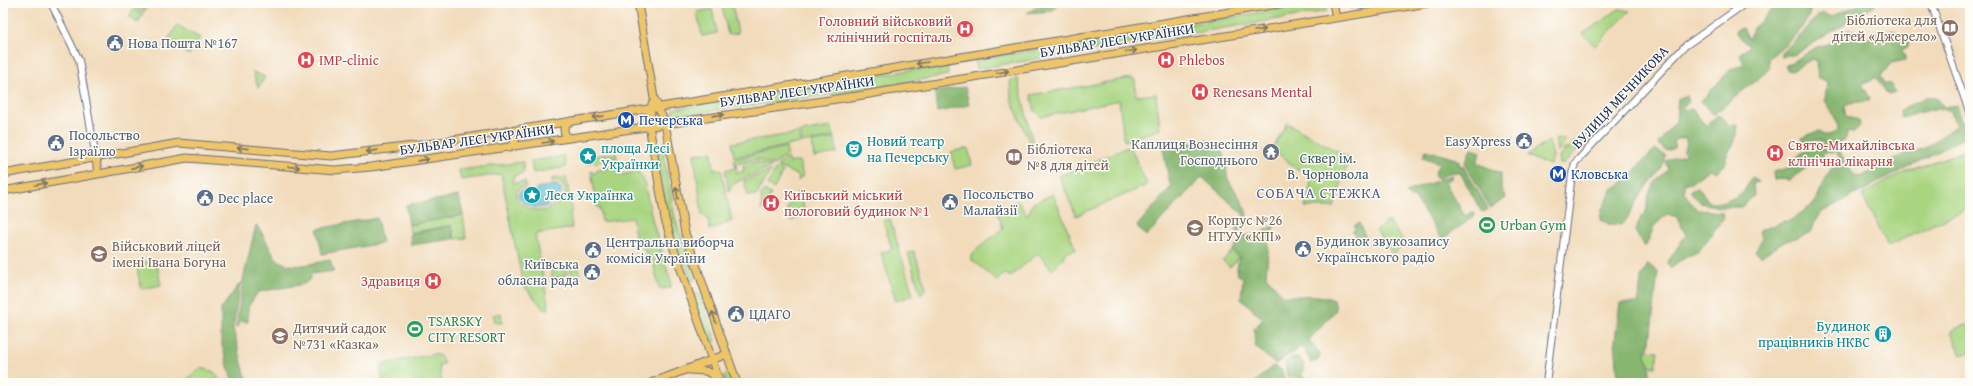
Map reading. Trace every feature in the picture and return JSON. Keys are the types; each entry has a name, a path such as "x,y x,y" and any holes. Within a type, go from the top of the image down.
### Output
{"main road":[{"path":"638,3 654,98 666,123 685,233 737,383"},
{"name":"БУЛЬВАР ЛЕСІ УКРАЇНКИ","path":"3,174 179,144 330,156 422,145 1284,3"},
{"path":"1333,3 1336,18"},
{"name":"БУЛЬВАР ЛЕСІ УКРАЇНКИ","path":"3,191 188,158 349,170 509,148 666,123 857,96 1428,3"},
{"path":"654,98 649,126 670,238 720,381"},
{"path":"571,121 565,125 564,132 568,137 574,138"},
{"path":"508,130 513,132 516,137 514,144 509,148"},
{"path":"96,158 98,174"},
{"path":"651,383 727,354"},
{"path":"683,370 701,370 720,381"}],"street":[{"path":"50,3 79,60 96,158"},
{"name":"ВУЛИЦЯ МЕЧНИКОВА","path":"1546,383 1572,174 1575,163 1685,46 1746,3"},
{"path":"1931,3 1970,114"}],"green space":[{"path":"140,3 149,3 144,12 137,8"},
{"path":"1044,3 1059,3 1052,11 1027,13"},
{"path":"1316,3 1326,3 1327,11 976,69 975,60"},
{"path":"1349,3 1387,3 1351,9"},
{"path":"1778,3 1811,3 1807,20 1796,35 1768,59 1769,68 1766,72 1713,115 1701,101 1731,69 1744,65 1740,53 1749,47 1735,31 1743,28 1748,38 1750,38 1753,28"},
{"path":"1863,3 1876,4 1796,54 1781,57 1781,53 1803,33 1817,16 1824,13 1830,17"},
{"path":"732,4 738,33 728,35 722,6"},
{"path":"134,9 143,14 138,23 129,18"},
{"path":"712,9 717,33 702,36 697,12"},
{"path":"1619,9 1630,11 1595,46 1583,34"},
{"path":"177,25 200,38 189,55 167,42"},
{"path":"1846,30 1853,30 1859,40 1874,37 1876,31 1893,30 1903,36 1897,36 1897,39 1907,40 1909,46 1901,51 1905,54 1905,60 1891,63 1881,76 1884,83 1891,84 1895,93 1888,95 1876,77 1862,84 1870,98 1868,101 1852,102 1844,107 1846,117 1859,120 1860,126 1853,133 1848,132 1845,140 1837,144 1846,165 1853,175 1861,177 1902,155 1925,148 1957,125 1949,110 1933,109 1905,117 1901,116 1900,110 1928,96 1938,99 1944,107 1957,105 1967,136 1822,212 1814,224 1812,231 1805,235 1786,241 1761,256 1755,252 1762,239 1759,231 1784,221 1788,222 1814,204 1831,169 1842,163 1836,151 1832,153 1823,152 1823,160 1811,164 1790,180 1774,179 1773,172 1789,168 1795,159 1804,151 1820,146 1825,142 1816,140 1805,145 1802,138 1817,131 1825,135 1832,134 1837,131 1839,125 1825,100 1827,82 1818,77 1816,61 1812,59 1792,71 1787,70 1785,66 1817,47 1837,41"},
{"path":"947,64 948,75 855,91 674,116 673,109"},
{"path":"253,72 265,77 258,88"},
{"path":"1131,78 1135,80 1136,96 1156,94 1160,129 1124,141 1119,100 1041,117 1035,111 1031,95"},
{"path":"1018,79 1034,148 1033,151 1011,99 1010,80"},
{"path":"965,87 969,105 937,112 935,92"},
{"path":"1687,96 1689,102 1682,109 1687,111 1689,109 1693,110 1706,126 1719,115 1729,126 1735,124 1738,126 1735,141 1727,156 1725,165 1716,172 1709,169 1691,183 1684,183 1684,193 1697,210 1722,212 1723,219 1699,251 1679,261 1671,269 1667,263 1686,235 1677,217 1667,214 1654,226 1646,246 1643,245 1635,231 1641,217 1647,210 1648,197 1652,187 1655,182 1668,170 1666,161 1675,157 1686,155 1683,151 1687,144 1685,137 1675,140 1674,148 1666,151 1658,144 1676,121 1678,98"},
{"name":"Сквер ім. В. Чорновола","path":"1287,123 1349,158 1334,207 1305,207 1310,188 1311,174 1293,167 1285,158 1272,150"},
{"path":"831,127 834,137 802,143 801,132"},
{"path":"799,133 800,143 734,157 732,143"},
{"path":"1588,133 1590,136 1564,164 1560,164 1559,158 1565,148 1568,150 1575,141 1578,144"},
{"path":"835,138 837,153 814,157 812,142"},
{"path":"1566,139 1557,152 1555,140"},
{"path":"1207,140 1223,152 1226,159 1228,179 1242,202 1247,215 1243,229 1238,232 1236,230 1244,215 1202,177 1146,236 1137,226 1171,187 1163,148"},
{"path":"1549,141 1553,157 1550,165 1526,156"},
{"path":"1130,146 1147,185 1076,216 1059,176"},
{"path":"786,147 787,155 774,165 758,159 736,164 737,173 744,171 743,165 758,162 772,166 733,184 729,191 725,170 736,168 734,159"},
{"path":"968,148 972,165 955,169 951,152"},
{"path":"1471,149 1480,152 1477,163 1501,173 1501,189 1506,198 1490,208 1465,163"},
{"path":"1655,149 1666,156 1662,166 1642,193 1622,225 1609,224 1601,220 1601,211 1611,189 1619,186"},
{"path":"1426,150 1459,160 1459,165 1463,166 1487,207 1487,210 1483,212 1481,211 1461,174 1457,172 1448,173 1439,179 1434,175 1439,163 1423,157"},
{"path":"1968,150 1970,151 1970,207 1888,246 1862,195 1904,172"},
{"path":"663,152 675,218 695,280 691,281 686,266 682,262 667,214 657,153"},
{"path":"712,152 714,170 721,169 732,221 710,230 708,219 702,215 694,154"},
{"path":"616,153 617,159 612,157 610,160 605,161 603,159 595,163 593,160 588,164 588,157"},
{"path":"564,156 566,167 533,173 531,161"},
{"path":"787,158 789,163 799,161 803,176 798,181 799,176 777,166"},
{"path":"523,162 524,173 513,176 513,183 525,182 526,186 517,191 516,199 529,209 543,211 551,208 559,202 564,195 565,190 561,184 557,182 552,183 552,179 566,177 572,211 570,213 572,228 535,234 549,309 543,308 523,285 501,174 461,180 459,170"},
{"path":"616,166 618,166 619,175 638,172 643,177 653,223 671,282 670,288 659,289 652,257 646,254 642,245 637,246 632,218 602,222 600,208 597,207 591,171 595,174 597,170 601,169 604,172 606,171 606,168 615,170"},
{"path":"778,168 783,171 774,189 767,185"},
{"path":"771,170 757,195 748,196 744,181"},
{"path":"1451,175 1453,177 1445,182 1465,216 1473,212 1476,215 1442,239 1414,197 1411,197 1406,193"},
{"path":"1752,177 1759,182 1753,183 1754,196 1741,207 1718,207 1701,203 1690,191 1697,186 1710,203 1725,202 1743,193"},
{"path":"764,190 771,194 762,211 761,195"},
{"path":"797,192 799,192 806,215 791,221 787,209"},
{"path":"1053,194 1076,250 1066,252 1062,260 1052,270 1038,253 1010,277 1005,273 997,281 971,259 974,252 1003,228 997,211 1018,201 1027,216 1033,203"},
{"path":"459,196 463,215 409,225 406,205"},
{"path":"463,215 466,238 455,239 452,225 410,233 409,225"},
{"path":"377,218 382,243 322,254 317,229"},
{"path":"890,219 913,295 896,301 881,253 892,249 883,221"},
{"path":"1389,221 1406,244 1393,254 1376,230"},
{"path":"1359,223 1365,236 1358,240 1352,231 1356,229 1354,226"},
{"path":"256,225 279,261 285,264 299,265 330,260 334,271 311,274 310,279 304,284 258,292 248,307 248,322 241,321 236,328 243,280"},
{"path":"1275,225 1269,239 1266,276 1283,296 1315,296 1334,300 1336,310 1309,340 1320,354 1318,360 1311,363 1305,350 1301,347 1275,364 1255,346 1254,329 1263,319 1241,298 1243,278 1238,275 1237,268 1239,257 1232,251 1243,236 1259,234"},
{"path":"452,226 454,239 411,245 410,234"},
{"path":"914,251 926,288 921,295 908,253"},
{"path":"1232,251 1239,257 1230,267 1223,261"},
{"path":"156,260 161,285 141,289 136,263"},
{"path":"578,263 580,276 572,277 570,265"},
{"path":"1648,264 1658,272 1650,341 1646,354 1650,368 1649,383 1616,383 1618,378 1615,340 1620,303 1638,303 1641,278"},
{"path":"566,266 567,275 552,278 551,269"},
{"path":"240,283 233,329 245,374 251,383 233,383 221,342 221,309"},
{"path":"699,293 716,341 711,343 694,295"},
{"path":"501,313 502,323 494,322 493,315"},
{"path":"1965,325 1970,327 1970,352 1961,355 1951,331"},
{"path":"1646,350 1658,351 1656,367 1644,366"},
{"path":"434,354 441,357 443,360 444,364 439,366 442,383 383,383 381,369 384,364"},
{"path":"1292,357 1302,361 1304,369 1301,376 1306,378 1306,382 1294,376 1287,376 1285,362"},
{"path":"1273,366 1282,370 1284,379 1288,381 1291,378 1301,383 1254,383"},
{"path":"202,368 214,372 222,383 183,383 196,371"},
{"path":"731,372 734,383 726,383 724,375"}],"water":[{"path":"556,185 561,188 561,193 557,199 547,206 529,206 518,197 519,192 526,189 528,203 538,201 536,188"}],"place":[{"name":"Бібліотека для дітей «Джерело»","path":"1950,28"},
{"name":"Головний військовий клінічний госпіталь","path":"965,29"},
{"name":"Нова Пошта №167","path":"115,43"},
{"name":"IMP-clinic","path":"306,60"},
{"name":"Phlebos","path":"1166,60"},
{"name":"Renesans Mental","path":"1200,92"},
{"name":"Печерська","path":"626,120"},
{"name":"EasyXpress","path":"1524,141"},
{"name":"Посольство Ізраїлю","path":"56,143"},
{"name":"Новий театр на Печерську","path":"854,149"},
{"name":"Каплиця Вознесіння Господнього","path":"1271,152"},
{"name":"Свято-Михайлівська клінічна лікарня","path":"1775,153"},
{"name":"площа Лесі Українки","path":"588,156"},
{"name":"Бібліотека №8 для дітей","path":"1014,157"},
{"name":"Кловська","path":"1558,174"},
{"name":"Леся Українка","path":"532,195"},
{"name":"Dec place","path":"205,198"},
{"name":"Посольство Малайзії","path":"950,202"},
{"name":"Київський міський пологовий будинок №1","path":"771,203"},
{"name":"Urban Gym","path":"1487,225"},
{"name":"Корпус №26 НТУУ «КПІ»","path":"1195,228"},
{"name":"Будинок звукозапису Українського радіо","path":"1303,249"},
{"name":"Центральна виборча комісія України","path":"593,250"},
{"name":"Військовий ліцей імені Івана Богуна","path":"99,254"},
{"name":"Київська обласна рада","path":"592,272"},
{"name":"Здравиця","path":"433,281"},
{"name":"ЦДАГО","path":"736,314"},
{"name":"TSARSKY CITY RESORT","path":"415,329"},
{"name":"Будинок працівників НКВС","path":"1883,334"},
{"name":"Дитячий садок №731 «Казка»","path":"280,336"}],"district":[{"name":"СОБАЧА СТЕЖКА","path":"1319,193"}]}
